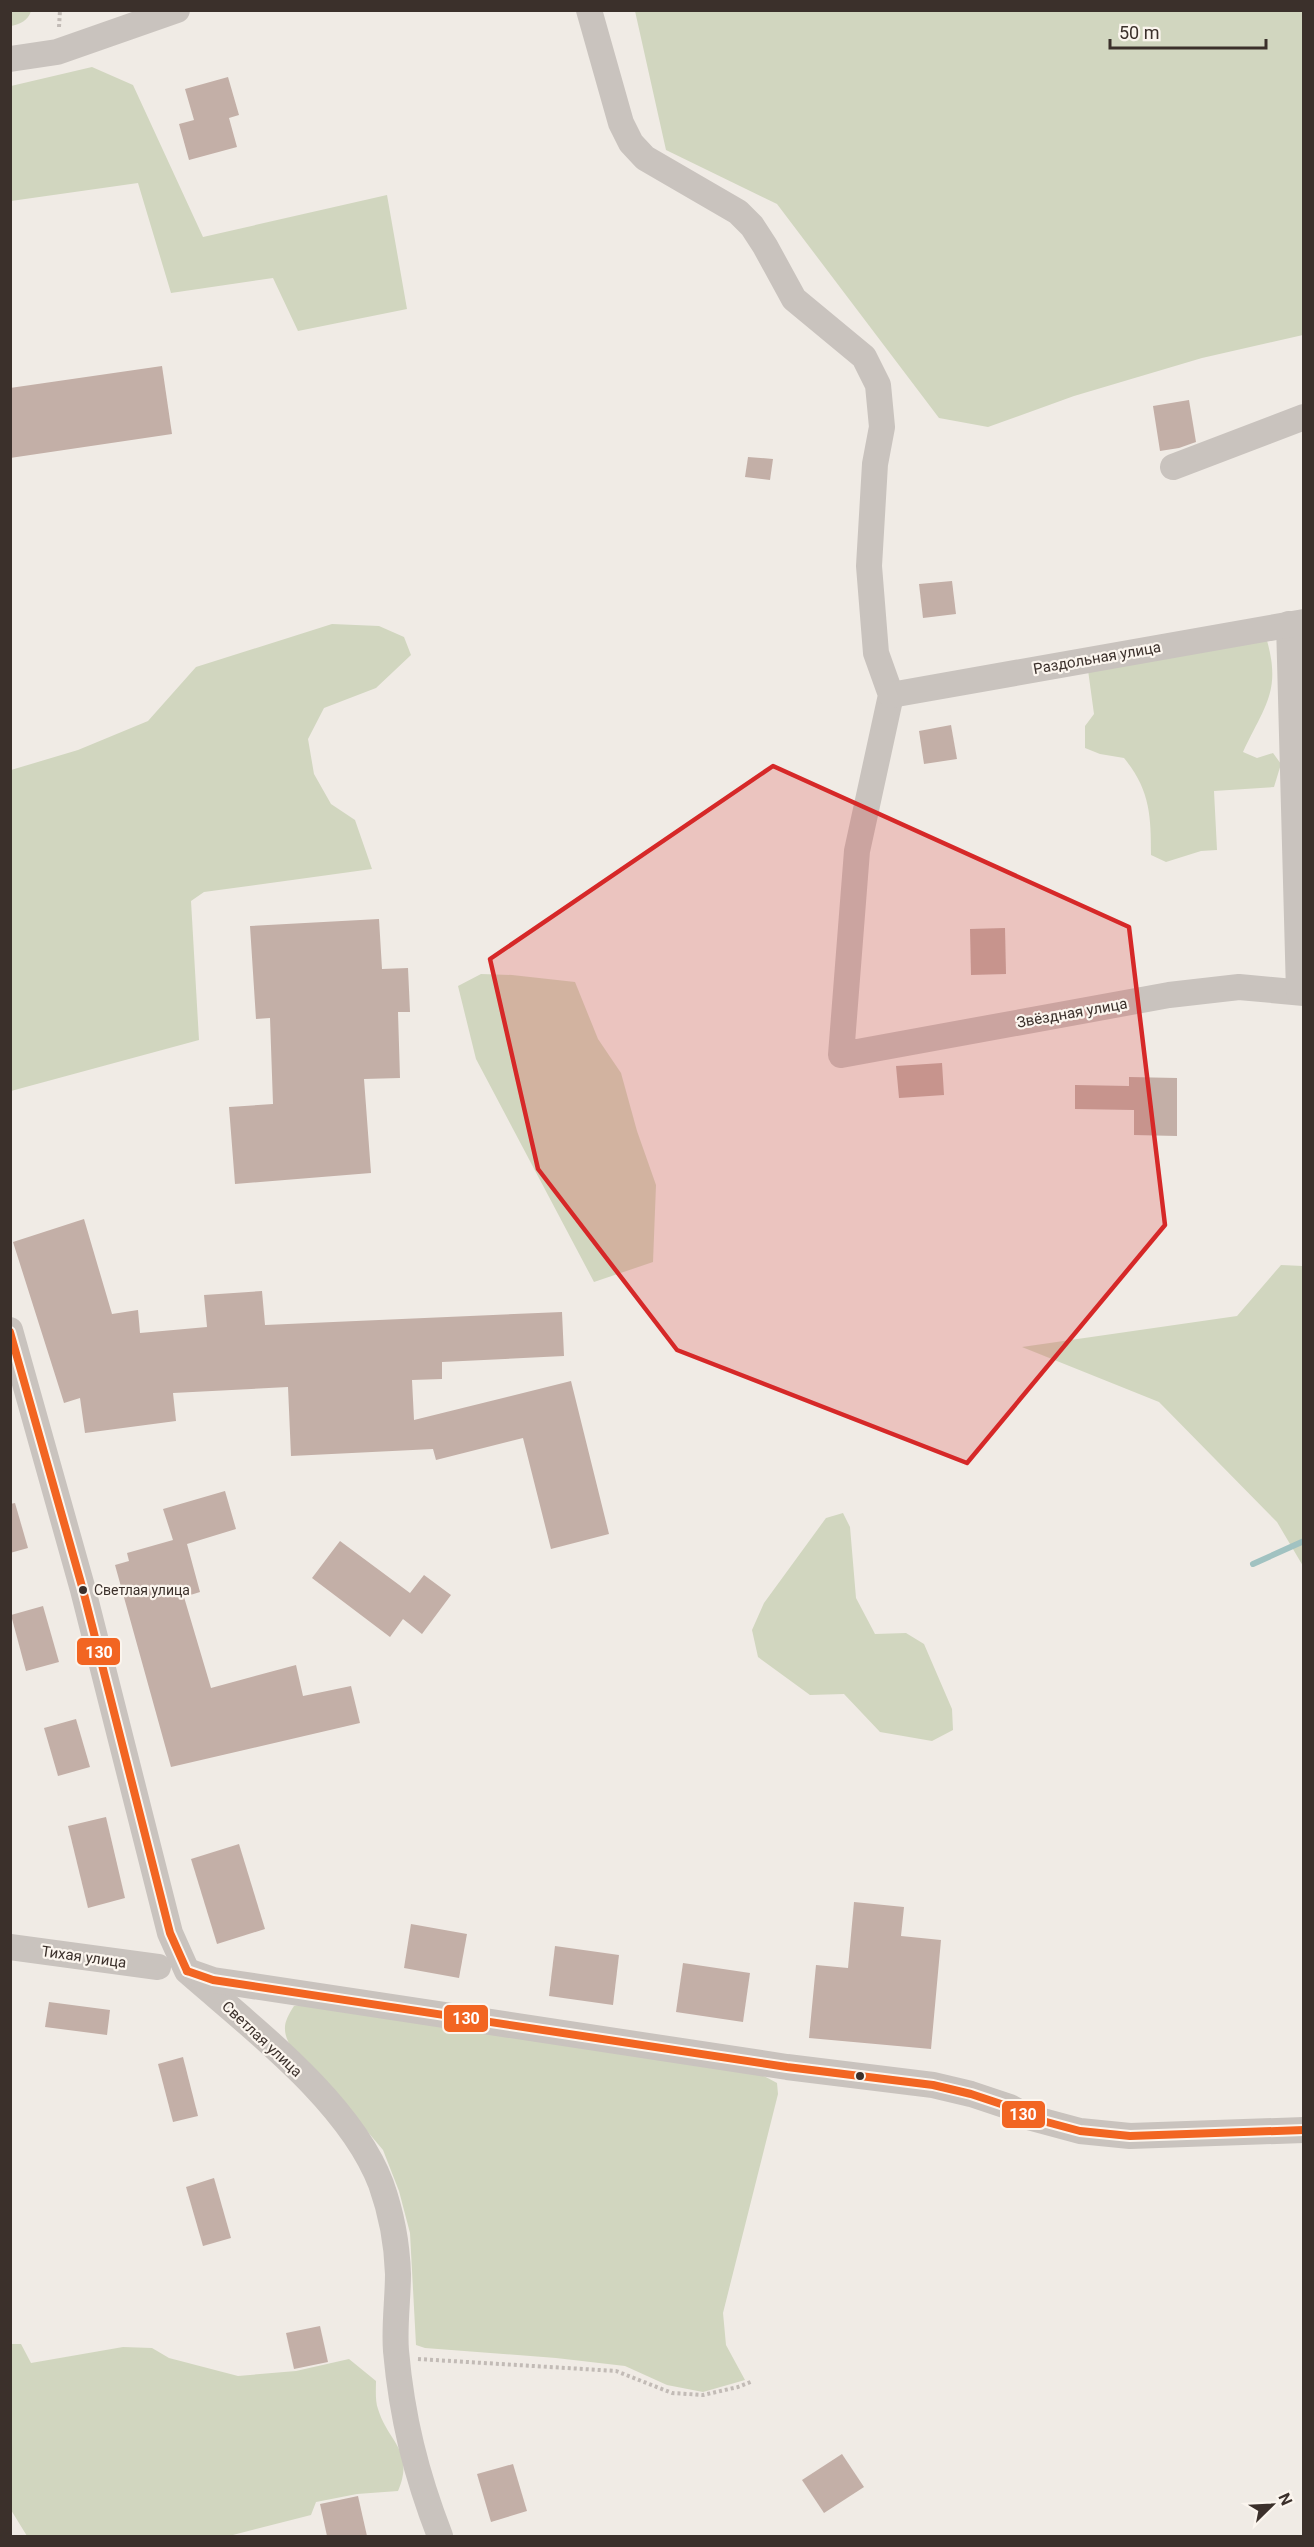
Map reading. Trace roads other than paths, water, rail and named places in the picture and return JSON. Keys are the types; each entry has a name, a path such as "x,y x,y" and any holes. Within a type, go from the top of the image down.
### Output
{"street":[{"path":"10,59 57,52 177,10"},
{"path":"589,10 621,123 631,143 645,158 738,212 752,226 765,246 794,299 864,357 878,385 882,428 875,464 869,566 876,653 891,695"},
{"path":"1173,467 1304,417"},
{"path":"1296,623 1301,992"},
{"name":"Раздольная улица","path":"891,695 1296,623"},
{"name":"Звёздная улица","path":"891,695 857,851 841,1055 1169,995 1239,987 1301,992"},
{"name":"Светлая улица","path":"10,1330 83,1590 170,1934 187,1971 287,2060 341,2116 363,2149 381,2184 394,2233 398,2272 397,2358 401,2402 420,2484 440,2536"},
{"name":"Тихая улица","path":"10,1947 158,1967"},
{"path":"187,1971 213,1980 787,2067 933,2085 1010,2107 1028,2117 1080,2131 1130,2136 1304,2130"}],"waterway":[{"path":"1253,1564 1304,1541"}],"place":[{"name":"Светлая улица","path":"83,1590"}]}
